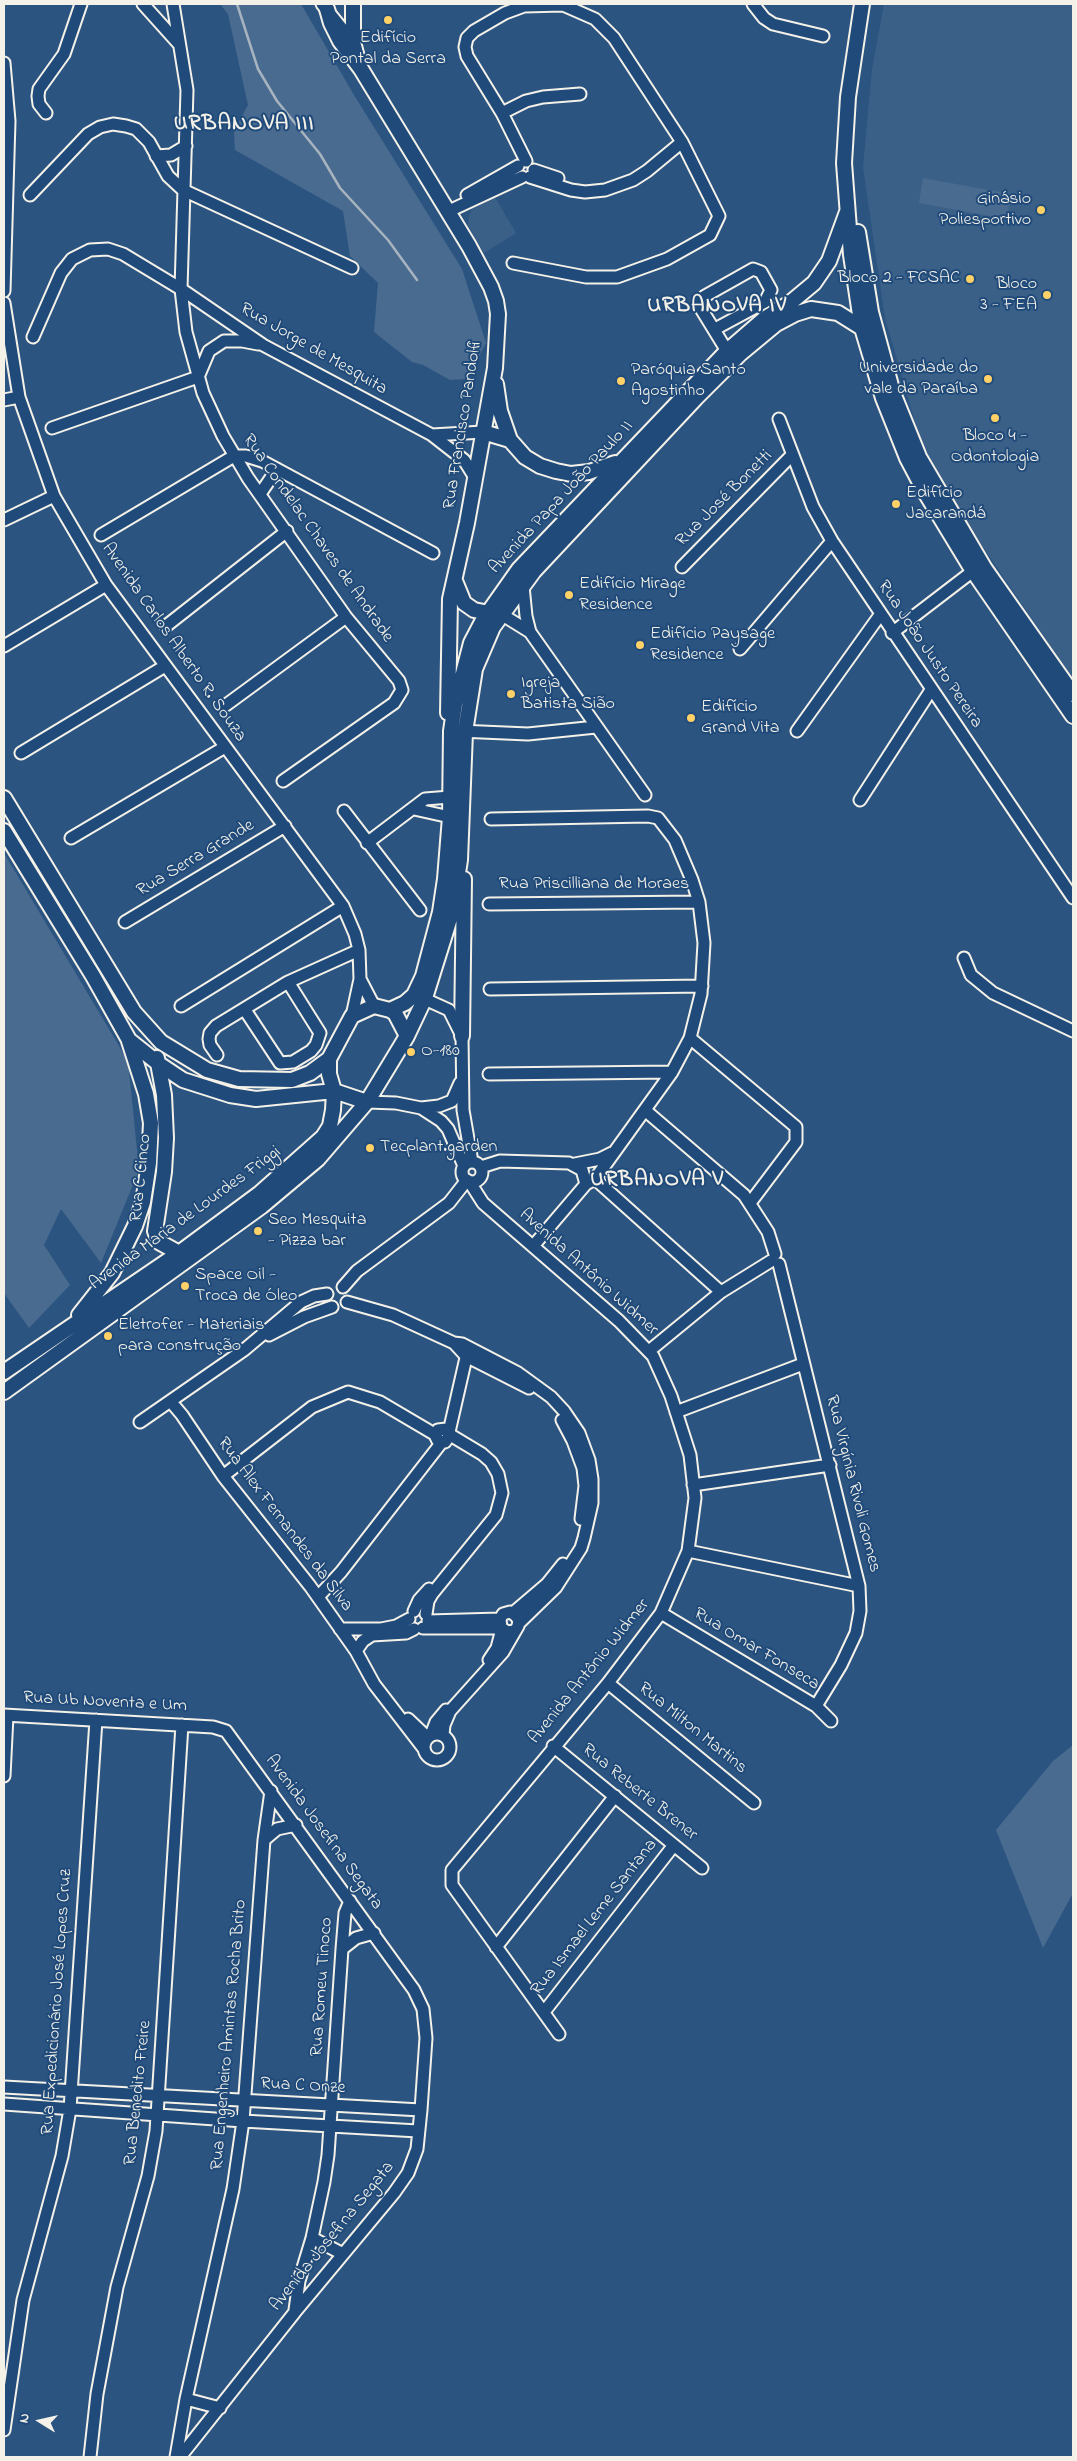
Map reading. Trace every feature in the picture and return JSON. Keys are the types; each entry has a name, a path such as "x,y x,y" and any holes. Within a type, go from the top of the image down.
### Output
{"street":[{"path":"46,113 40,104 39,89 64,54 81,4"},
{"path":"143,4 178,43"},
{"name":"Rua Condelac Chaves de Andrade","path":"173,4 187,90 181,289 186,332 198,377 212,414 234,456 346,617 399,681 402,690 394,703 283,781"},
{"path":"353,4 353,42 361,69"},
{"path":"753,4 764,18 773,24 823,36"},
{"path":"862,4 854,49 844,163 851,255 862,328 884,398 908,458 925,492 973,572 1073,716"},
{"path":"871,4 855,113 854,186 865,284 893,393 919,457 940,496 985,569 1073,694"},
{"path":"513,263 586,277 617,277 667,259 710,235 719,216 682,142 614,38 595,19 563,5 524,6 483,24 467,38 465,46 467,56 502,113 522,163 518,173 529,174 572,190 605,190 633,180 682,142"},
{"path":"325,7 353,42"},
{"path":"325,7 334,30 361,69"},
{"path":"4,63 6,96 4,292"},
{"name":"Rua Francisco Pandolfi","path":"361,69 482,267 496,301 498,334 495,368 450,600 447,696 458,731"},
{"path":"502,113 535,99 580,94"},
{"path":"30,195 88,134 100,127 113,124 136,130 148,142 168,176 183,190 352,268"},
{"path":"156,156 171,155 186,146"},
{"path":"462,203 468,195 522,163"},
{"path":"449,211 462,203 529,174"},
{"name":"Avenida Papa João Paulo II","path":"458,731 475,669 493,627 501,614 622,460 727,350 764,319 790,303 814,283 830,261 847,212"},
{"name":"Rua Jorge de Mesquita","path":"33,337 61,273 72,259 90,250 108,249 123,254 181,289 263,345 432,435 464,460 474,476"},
{"path":"715,330 765,302 771,290 761,272 753,269 700,301 700,307 727,350"},
{"name":"Avenida Carlos Alberto R. Souza","path":"4,303 19,397 54,496 106,584 285,826 351,920 359,950 360,979"},
{"name":"Avenida Papa João Paulo II","path":"458,731 455,704 469,652 487,613 519,569 741,352 776,324 795,314 811,309 838,313 862,328"},
{"path":"52,428 198,377 209,351 224,341 242,341 263,345"},
{"path":"495,368 500,411 510,440 526,457 540,466 571,474 589,472 622,460"},
{"path":"4,400 19,397"},
{"name":"Rua João Justo Pereira","path":"779,418 813,507 832,541 880,615 1073,898"},
{"path":"432,435 483,432 510,440"},
{"name":"Rua José Bonetti","path":"682,567 792,455"},
{"path":"101,535 234,456 246,456 277,469 433,553"},
{"path":"260,494 277,469"},
{"path":"571,474 592,499"},
{"path":"4,520 54,496"},
{"path":"166,626 288,531"},
{"path":"740,650 832,541"},
{"path":"892,632 973,572"},
{"path":"455,580 464,603 474,610 501,614 530,632"},
{"path":"4,646 106,584"},
{"path":"523,586 526,616 530,632 644,795"},
{"path":"797,731 880,615"},
{"path":"226,704 346,617"},
{"path":"21,753 165,666"},
{"path":"860,800 931,690"},
{"path":"458,731 528,734 596,727"},
{"name":"Avenida Maria de Lourdes Friggi","path":"420,996 423,976 440,912 445,879 450,797 458,731"},
{"name":"Avenida Maria de Lourdes Friggi","path":"4,1392 262,1206 318,1159 367,1102 407,1036 452,912 460,860 458,731"},
{"path":"72,838 225,747"},
{"path":"368,843 425,800 450,797"},
{"path":"4,798 134,1012 149,1031 172,1051 195,1064 207,1070 239,1079 292,1080 310,1073 330,1059 352,1016 360,979"},
{"path":"414,809 450,817"},
{"path":"344,811 420,910"},
{"path":"491,819 653,816 661,821 675,840 687,866 699,902 704,943 702,986 690,1038 672,1072 646,1111 613,1153 534,1245"},
{"name":"Rua Serra Grande","path":"125,922 285,826"},
{"path":"4,831 93,976 129,1040 158,1064 183,1080 207,1089 247,1098 316,1097 333,1110"},
{"path":"460,860 464,881 462,1078 465,1125 472,1172"},
{"name":"Rua Priscilliana de Moraes","path":"489,904 699,902"},
{"path":"181,1006 342,906"},
{"path":"217,1055 210,1045 210,1033 216,1026 288,982 359,950"},
{"path":"964,958 971,975 993,992 1073,1031"},
{"path":"360,979 374,1006"},
{"path":"245,1010 280,1063 293,1062 311,1051 316,1046 320,1034 288,982"},
{"path":"490,988 702,986"},
{"path":"390,1010 420,996 449,1010 462,1036"},
{"path":"352,1016 374,1006 390,1010 395,1013 407,1036"},
{"name":"Rua C Cinco","path":"149,1031 164,1095 166,1138 165,1164 154,1231 159,1242 179,1253"},
{"path":"690,1038 796,1127 796,1142 750,1203"},
{"name":"Rua C Cinco","path":"71,1324 112,1273 135,1226 143,1202 151,1122 146,1094 129,1040"},
{"name":"Avenida Maria de Lourdes Friggi","path":"4,1372 71,1324 179,1253 260,1193 306,1153 330,1126 334,1091 329,1074 330,1059"},
{"path":"489,1074 672,1072"},
{"path":"288,1096 334,1091 367,1102 396,1103 421,1108 439,1106 452,1101 462,1078"},
{"path":"164,1095 183,1080"},
{"path":"421,1108 441,1121 448,1129 472,1172"},
{"name":"Rua Virgínia Rivoli Gomes","path":"646,1111 750,1203 768,1232 830,1465 859,1586 860,1611 856,1633 841,1665 816,1706"},
{"path":"343,1287 357,1271 449,1203 472,1172 500,1161 552,1161 575,1164 600,1159 613,1153"},
{"path":"575,1164 582,1170 589,1181 721,1292"},
{"name":"Avenida Antônio Widmer","path":"472,1172 483,1203 534,1245 619,1321 648,1351 671,1396 690,1455 694,1485 695,1498 688,1551 661,1613 608,1683 553,1746 452,1870 452,1885 559,2034"},
{"path":"648,1351 721,1292 775,1260"},
{"path":"140,1422 244,1350 301,1302 314,1296 327,1294 334,1286 343,1287 348,1294 347,1302 340,1308 332,1307 297,1320 244,1350"},
{"path":"327,1294 328,1301 332,1307"},
{"path":"340,1629 381,1629 419,1620 508,1624 547,1584 572,1548 582,1516 584,1477 580,1458 566,1425 551,1406 522,1384 462,1348 386,1312 347,1302"},
{"path":"318,1597 341,1572 445,1435 462,1348"},
{"path":"676,1412 803,1364"},
{"path":"223,1476 312,1407 348,1392 380,1402 445,1435 491,1462 498,1474 502,1493 496,1515 432,1594 419,1620 406,1633 372,1635 363,1640 356,1651"},
{"name":"Rua Alex Fernandes da Silva","path":"171,1402 182,1415 223,1476 318,1597 356,1651 374,1684 432,1739 444,1725 450,1711 503,1652 508,1624"},
{"path":"694,1485 830,1465"},
{"path":"688,1551 859,1586"},
{"name":"Rua Omar Fonseca","path":"661,1613 816,1706 831,1720"},
{"name":"Rua Milton Martins","path":"608,1683 754,1803"},
{"path":"4,1776 5,1716"},
{"name":"Rua Ub Noventa e Um","path":"5,1716 204,1726"},
{"name":"Rua Expedicionário José Lopes Cruz","path":"4,2430 23,2300 62,2156 70,2109 96,1720"},
{"name":"Rua Benedito Freire","path":"90,2457 97,2394 117,2287 148,2176 157,2115 182,1726"},
{"name":"Avenida Josefina Segata","path":"180,2457 295,2312 394,2193 408,2172 416,2155 426,2038 424,2010 414,1990 374,1933 229,1733 218,1727 204,1726"},
{"name":"Rua Reberte Brener","path":"553,1746 702,1868"},
{"name":"Rua Engenheiro Amintas Rocha Brito","path":"176,2457 186,2399 233,2189 243,2121 264,1840 271,1791"},
{"path":"496,1947 615,1796"},
{"path":"264,1840 276,1829 296,1826"},
{"name":"Rua Ismael Leme Santana","path":"544,2012 674,1846"},
{"name":"Rua Romeu Tinoco","path":"295,2312 299,2281 312,2238 324,2182 331,2126 342,1949 346,1913 350,1901"},
{"path":"342,1949 356,1938 374,1933"},
{"name":"Rua C Onze","path":"4,2087 420,2110"},
{"path":"4,2104 418,2131"},
{"path":"312,2238 343,2254"},
{"path":"186,2399 220,2408"}],"shaded area":[{"path":"220,4 301,4 354,95 462,269 486,343 467,379 450,380 423,365 412,362 374,332 378,283 350,256 343,211 235,150 234,131 248,105 228,14"},
{"name":"Universidade do vale da Paraíba","path":"884,4 1073,4 1073,679 974,534 920,440 885,318 863,167 872,69"},
{"path":"923,178 1011,194 1007,219 919,203"},
{"path":"495,197 516,233 484,253 468,225 469,217 472,209"},
{"path":"4,853 128,1061 139,1170 101,1263 61,1209 44,1245 70,1285 29,1328 4,1293"},
{"path":"1073,1745 1073,1893 1043,1948 996,1830 1053,1761"}],"waterway":[{"path":"237,4 258,69 277,101 320,154 340,188 388,240 417,280"}],"place":[{"name":"Edifício Pontal da Serra","path":"388,20"},
{"name":"Ginásio Poliesportivo","path":"1041,210"},
{"name":"Bloco 2 - FCSAC","path":"970,279"},
{"name":"Bloco 3 - FEA","path":"1047,295"},
{"name":"Universidade do vale da Paraíba","path":"988,379"},
{"name":"Paróquia Santo Agostinho","path":"621,381"},
{"name":"Bloco 4 - Odontologia","path":"995,418"},
{"name":"Edifício Jacarandá","path":"896,504"},
{"name":"Edifício Mirage Residence","path":"569,595"},
{"name":"Edifício Paysage Residence","path":"640,645"},
{"name":"Igreja Batista Sião","path":"511,694"},
{"name":"Edifício Grand Vita","path":"691,718"},
{"name":"O-180","path":"411,1052"},
{"name":"Tecplant.garden","path":"370,1148"},
{"name":"Seo Mesquita - Pizza bar","path":"258,1231"},
{"name":"Space Oil - Troca de Óleo","path":"185,1286"},
{"name":"Eletrofer - Materiais para construção","path":"108,1336"}],"district":[{"name":"URBANOVA III","path":"244,125"},
{"name":"URBANOVA IV","path":"717,307"},
{"name":"URBANOVA V","path":"657,1181"}]}
